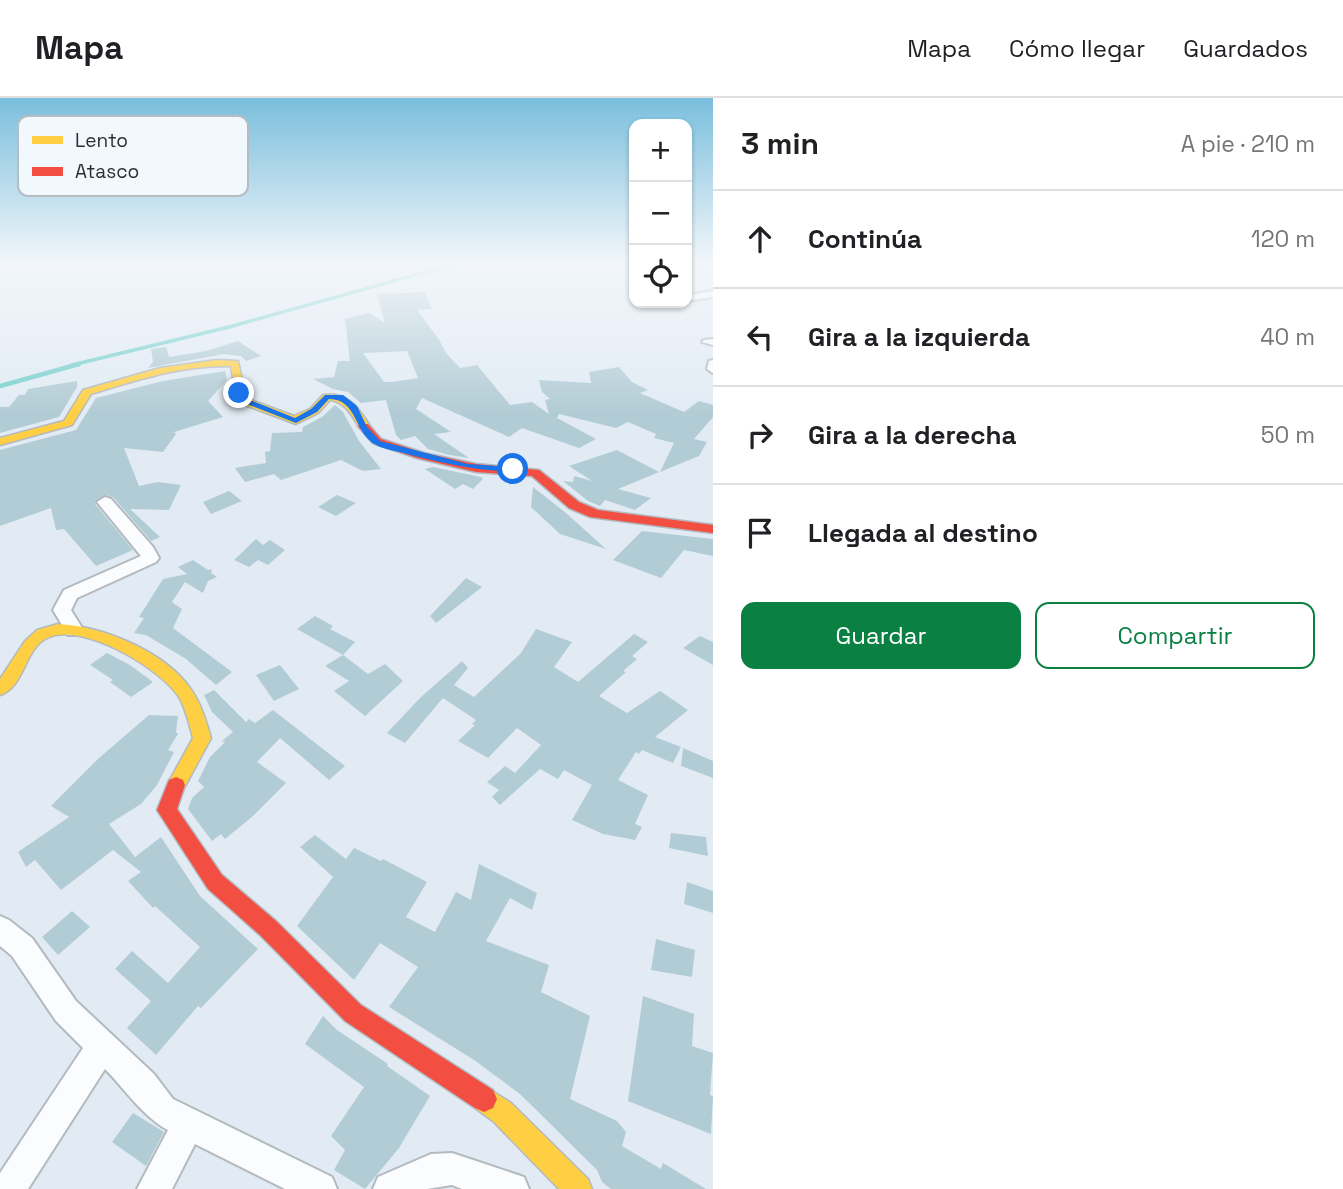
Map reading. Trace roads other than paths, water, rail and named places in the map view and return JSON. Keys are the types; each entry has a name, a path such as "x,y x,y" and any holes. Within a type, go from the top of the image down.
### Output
{"street":[{"path":"0,442 68,423 75,417 80,398 87,392 196,366 229,361 235,363 242,400 296,421 300,416 314,411 327,397 340,397 354,407 363,428 377,443 468,467 534,473 546,479 577,507 605,517 713,529"},
{"path":"75,631 62,610 70,594 150,558 105,502"},
{"path":"0,689 11,682 24,661 29,645 46,631 75,631 121,644 156,666 183,690 197,719 202,738 181,773 167,810 182,836 215,881 268,928 353,1013 456,1078 502,1112 578,1189"},
{"path":"0,929 22,947 66,1011 143,1085 162,1110 317,1188"},
{"path":"9,1189 102,1046"},
{"path":"154,1189 188,1125"},
{"path":"390,1189 431,1170 449,1179 512,1189"}],"waterway":[{"path":"72,365 283,312"},
{"path":"0,386 79,364"}]}
